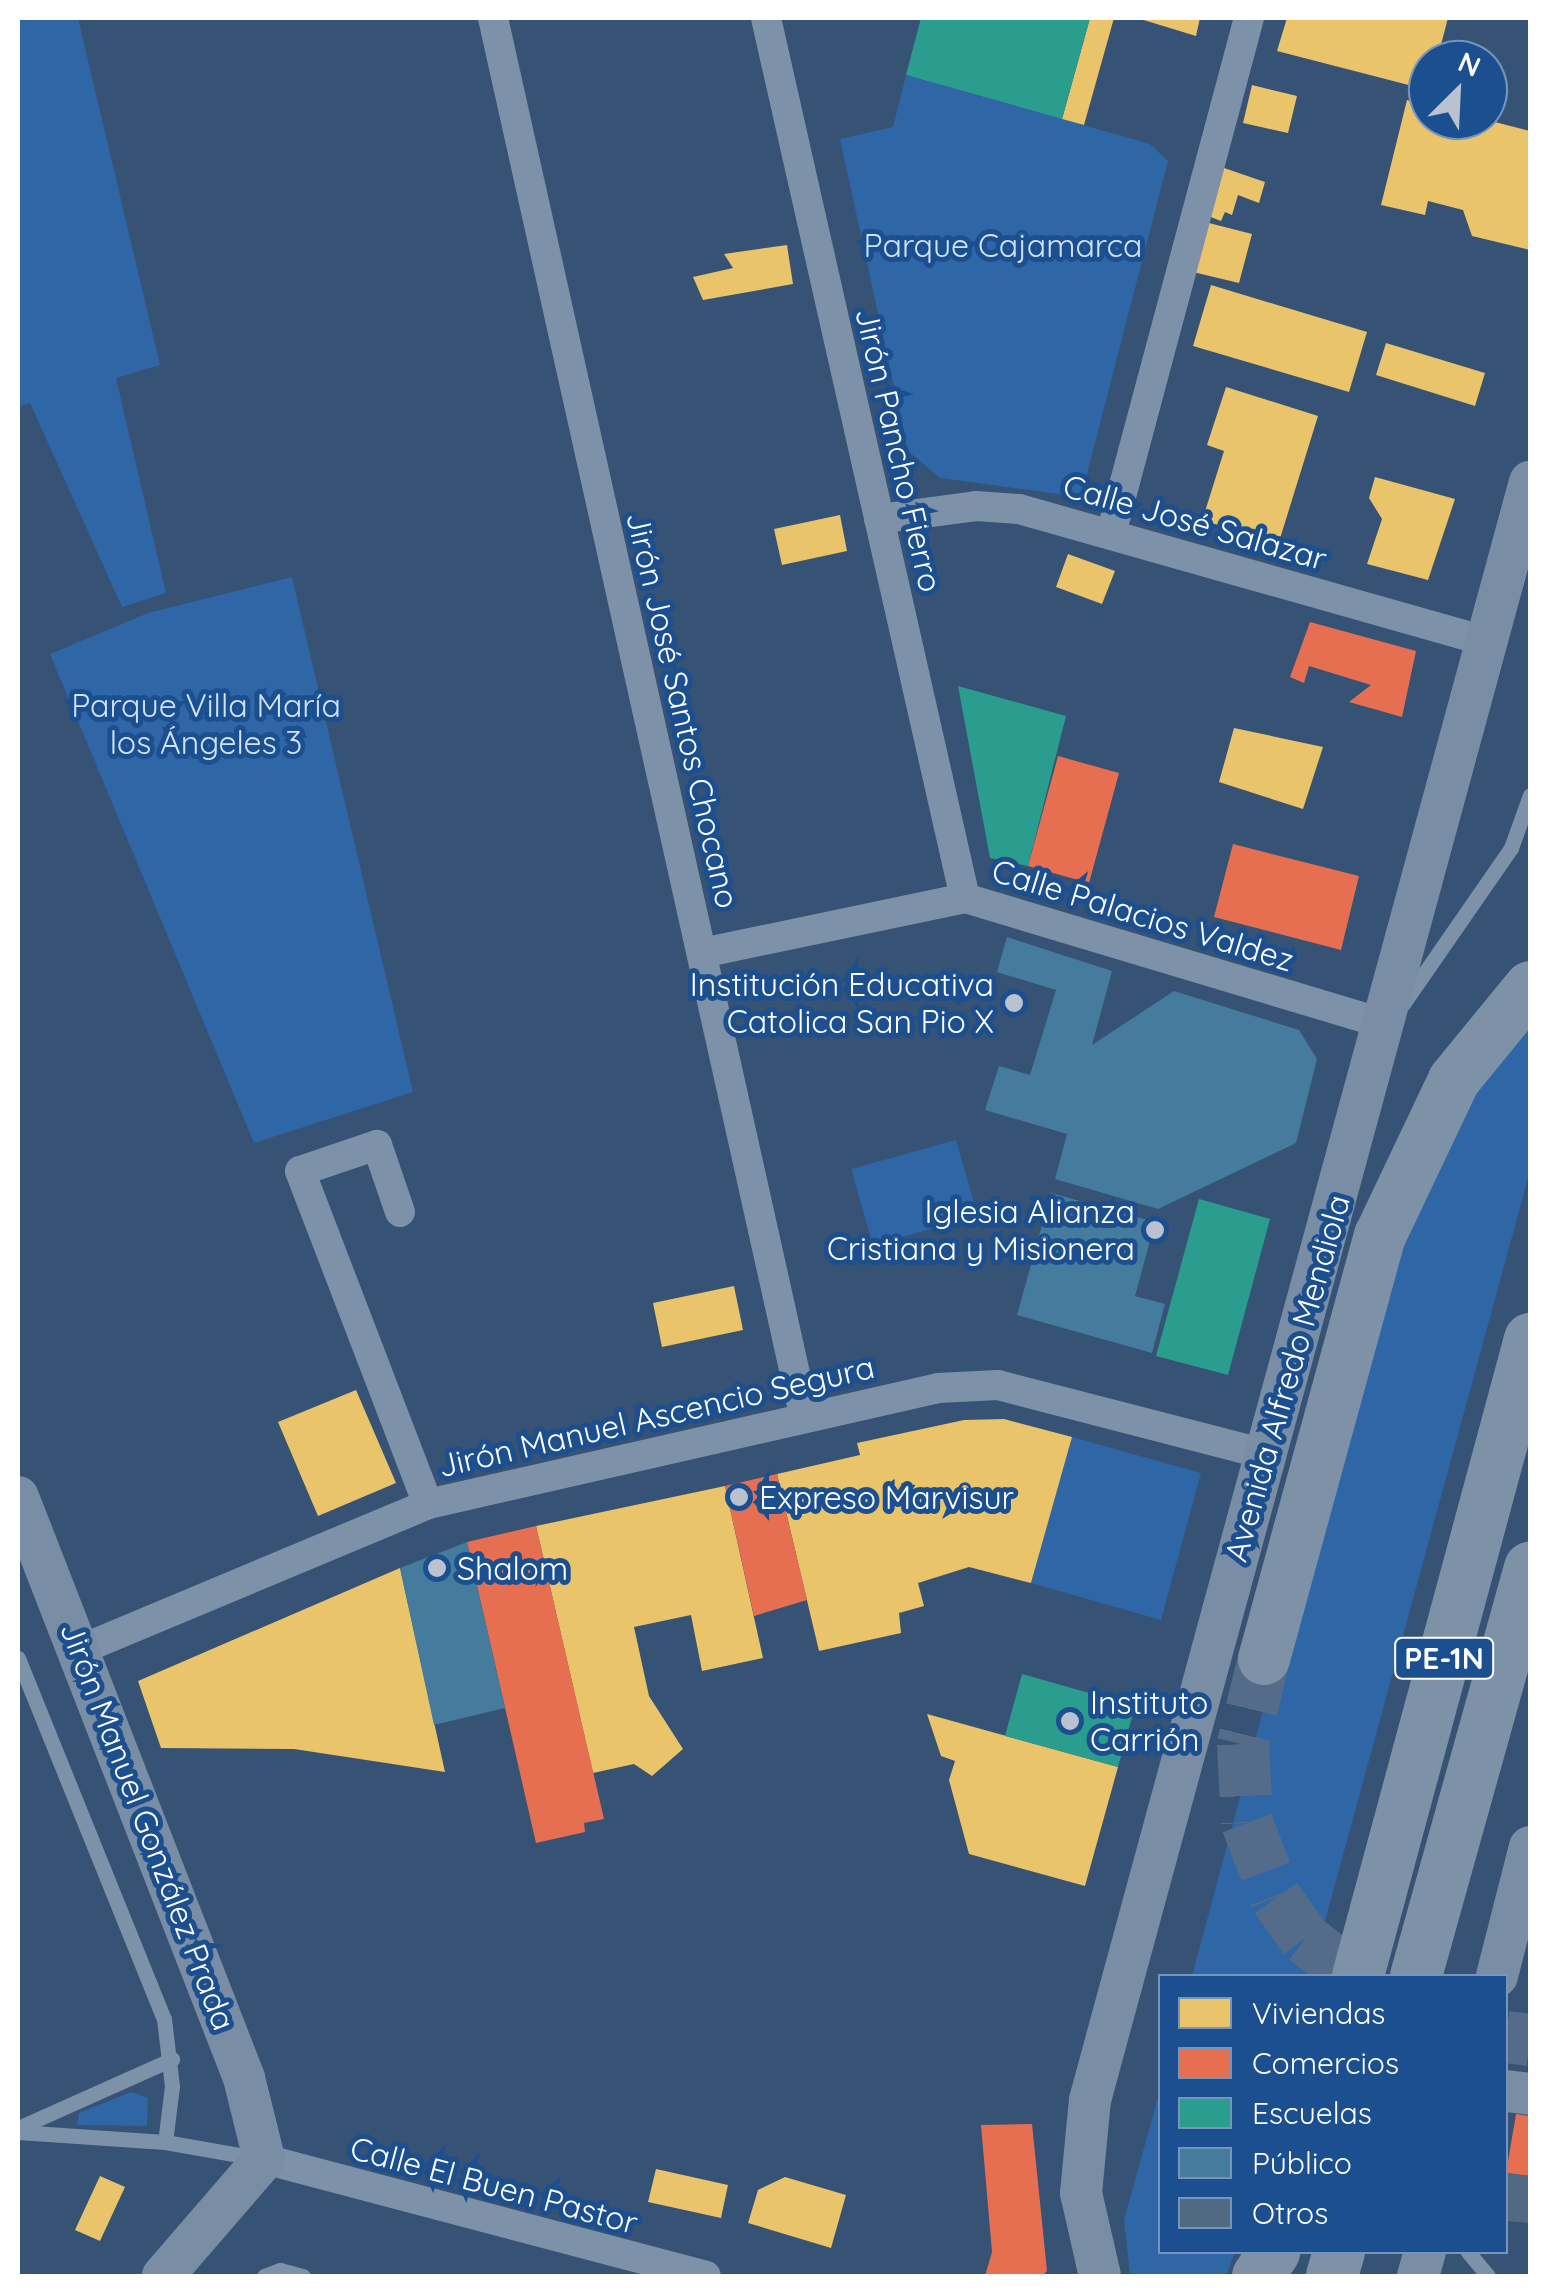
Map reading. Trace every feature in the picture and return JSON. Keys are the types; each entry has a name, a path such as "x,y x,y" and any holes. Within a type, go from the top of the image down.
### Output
{"highway":[{"path":"1264,1659 1380,1236 1454,1080 1530,987"},
{"name":"PE-1N","path":"1359,1974 1530,1339"},
{"name":"PE-1N","path":"1417,1974 1530,1568"},
{"path":"1258,2276 1273,2254"}],"main road":[{"name":"Avenida Alfredo Mendiola","path":"1100,2276 1082,2192 1090,2100 1386,1024 1530,482"},
{"name":"Jirón Manuel González Prada","path":"18,1497 82,1649 244,2078 264,2159"},
{"path":"1498,1974 1530,1847"},
{"path":"163,2276 264,2159"}],"street":[{"name":"Jirón José Santos Chocano","path":"493,18 805,1418"},
{"name":"Jirón Pancho Fierro","path":"766,18 965,898"},
{"path":"1110,534 1248,18"},
{"name":"Calle José Salazar","path":"879,520 998,506 1487,641"},
{"name":"Calle Palacios Valdez","path":"702,953 965,898 1386,1024"},
{"path":"400,1212 378,1145 300,1172 428,1504"},
{"name":"Jirón Manuel Ascencio Segura","path":"82,1649 428,1504 938,1388 998,1385 1265,1454"},
{"name":"Calle El Buen Pastor","path":"264,2159 645,2269 706,2276"}],"lane":[{"path":"1386,1024 1472,910 1510,848 1530,795"},
{"path":"18,1658 164,2019 172,2059 165,2142"},
{"path":"18,2130 172,2059"},
{"path":"18,2130 165,2142 264,2159"},
{"path":"1470,2254 1488,2276"},
{"path":"264,2276 280,2270 303,2276"}],"green space":[{"path":"18,18 78,18 160,365 116,378 166,593 122,607 30,403 18,407"},
{"name":"Parque Cajamarca","path":"906,75 1150,144 1168,161 1081,497 940,478 908,451 840,139 893,127"},
{"name":"Parque Villa María los Ángeles 3","path":"292,577 413,1092 254,1143 50,654 148,613"},
{"path":"1530,1012 1530,1171 1311,1974 1193,1974 1342,1416 1432,1158"},
{"path":"956,1140 978,1216 873,1245 851,1169"},
{"path":"1072,1437 1201,1473 1161,1620 1031,1583"},
{"path":"131,2092 148,2098 147,2126 77,2125 79,2113"},
{"path":"1158,2097 1158,2254 1234,2254 1226,2276 1130,2276 1124,2220"}],"building: Viviendas":[{"path":"1090,18 1114,18 1084,125 1062,119"},
{"path":"1137,18 1200,18 1196,36"},
{"path":"1287,18 1448,18 1442,40 1408,40 1408,85 1277,51"},
{"path":"1252,85 1297,96 1288,133 1243,123"},
{"path":"1407,100 1408,140 1508,140 1508,125 1530,131 1530,250 1472,236 1463,210 1428,201 1425,215 1381,205"},
{"path":"1224,168 1265,182 1259,203 1238,195 1232,215 1225,212 1221,221 1208,216"},
{"path":"1205,222 1252,234 1239,283 1193,272"},
{"path":"787,245 793,284 703,300 693,277 733,268 724,254"},
{"path":"1211,285 1367,332 1349,392 1193,346"},
{"path":"1386,343 1485,373 1475,406 1376,375"},
{"path":"1226,387 1318,416 1278,545 1202,521 1224,451 1207,445"},
{"path":"1375,477 1455,499 1428,580 1367,564 1382,519 1369,498"},
{"path":"840,515 847,551 782,565 774,529"},
{"path":"1068,554 1115,571 1102,604 1056,587"},
{"path":"1234,728 1323,747 1303,809 1219,782"},
{"path":"734,1286 743,1330 662,1347 653,1303"},
{"path":"356,1390 396,1483 318,1516 278,1422"},
{"path":"1004,1419 1072,1437 1031,1583 969,1567 918,1583 924,1606 899,1613 901,1633 819,1651 777,1474 860,1455 857,1443 964,1420"},
{"path":"725,1486 763,1658 702,1671 691,1615 634,1627 649,1696 683,1749 652,1776 634,1764 593,1773 536,1526"},
{"path":"400,1568 445,1772 294,1749 161,1748 138,1681"},
{"path":"927,1714 1118,1767 1085,1886 969,1854 949,1780 955,1761 941,1756"},
{"path":"656,2169 728,2185 721,2218 648,2202"},
{"path":"100,2176 125,2187 100,2241 75,2230"},
{"path":"785,2177 846,2195 831,2248 748,2223 758,2190"}],"building: Comercios":[{"path":"1310,622 1416,651 1402,717 1349,702 1371,685 1309,666 1304,683 1290,677"},
{"path":"1058,756 1119,773 1089,883 1028,866"},
{"path":"1233,844 1359,876 1341,950 1214,917"},
{"path":"777,1474 807,1600 754,1616 725,1486"},
{"path":"536,1526 604,1819 584,1823 585,1832 536,1843 467,1542"},
{"path":"1516,2114 1530,2116 1530,2176 1508,2173"},
{"path":"1032,2124 1047,2271 1042,2276 985,2276 992,2252 981,2125"}],"building: Escuelas":[{"path":"921,18 1090,18 1062,119 906,75"},
{"path":"958,686 1066,716 1028,866 990,858"},
{"path":"1199,1199 1270,1219 1228,1375 1156,1356"},
{"name":"Instituto Carrión","path":"1022,1674 1135,1706 1118,1767 1005,1736"}],"building: Público":[{"path":"1007,937 1112,971 1092,1045 1174,991 1299,1030 1317,1059 1296,1143 1158,1209 1055,1179 1067,1134 985,1110 999,1066 1030,1075 1056,990 997,972"},
{"path":"1051,1193 1155,1222 1135,1296 1165,1304 1152,1353 1017,1315"},
{"path":"467,1542 505,1708 434,1725 400,1568"}],"building: Otros":[{"path":"1508,2173 1530,2176 1530,2223 1508,2221"}],"tunnel":[{"path":"1264,1659 1243,1744 1247,1823 1276,1898 1305,1939 1350,1974"},
{"path":"1508,2037 1530,2040"}],"place":[{"name":"Institución Educativa Catolica San Pio X","path":"1014,1003"},
{"name":"Iglesia Alianza Cristiana y Misionera","path":"1155,1230"},
{"name":"Expreso Marvisur","path":"739,1497"},
{"name":"Shalom","path":"437,1568"},
{"name":"Instituto Carrión","path":"1070,1721"}]}
